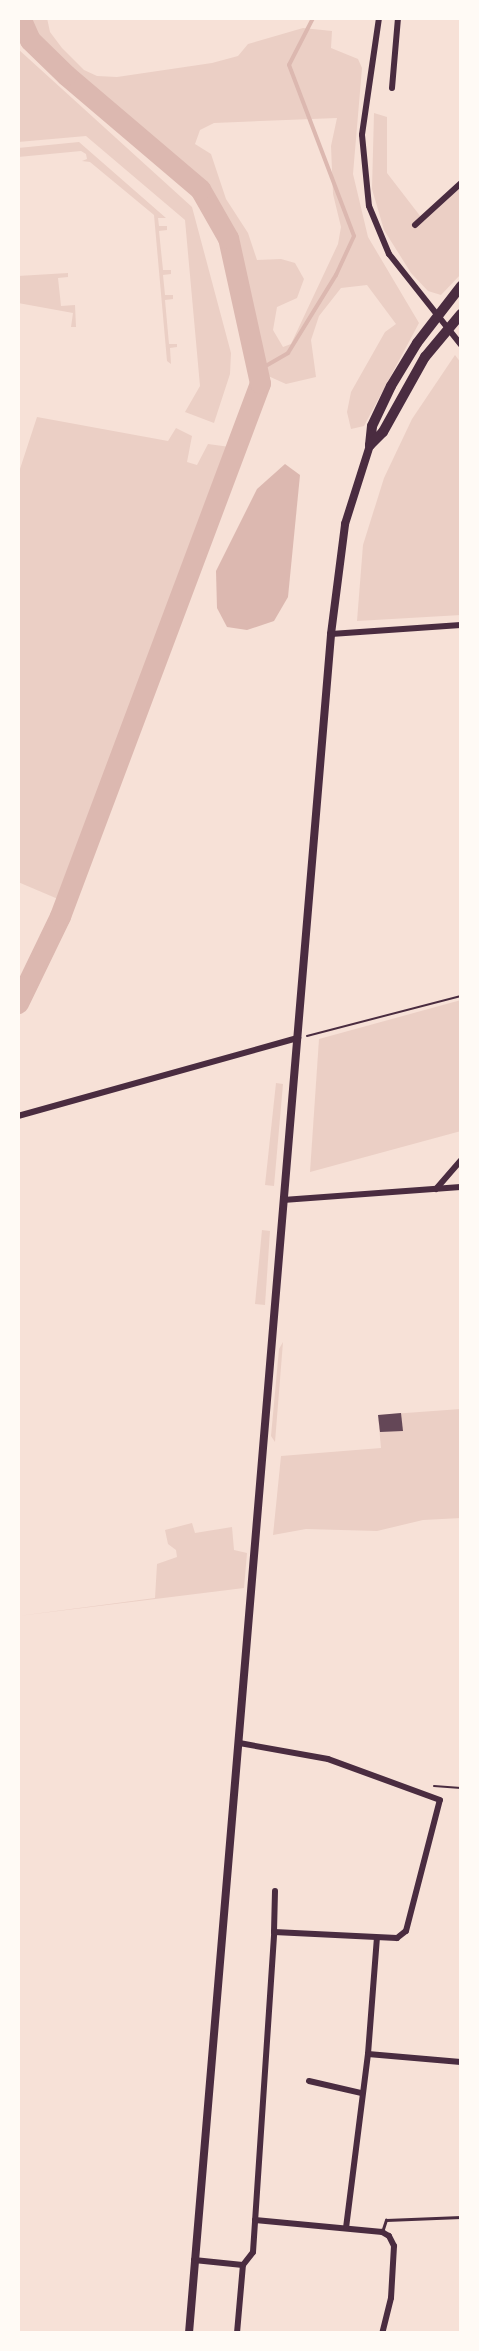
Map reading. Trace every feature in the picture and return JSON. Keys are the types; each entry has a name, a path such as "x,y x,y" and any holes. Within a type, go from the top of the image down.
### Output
{"highway":[{"path":"370,445 372,426 391,386 417,343 461,286"},
{"path":"370,445 383,432 425,357 461,314"}],"street":[{"path":"379,18 362,135 363,170 378,231 406,276 461,345"},
{"path":"392,88 399,18"},
{"path":"415,225 461,183"},
{"path":"189,2333 331,634 345,524 370,445"},
{"path":"331,634 461,625"},
{"path":"18,1116 298,1038"},
{"path":"436,1189 461,1160"},
{"path":"283,1200 461,1187"},
{"path":"239,1743 328,1759 440,1800 406,1931 397,1938 274,1932"},
{"path":"237,2333 243,2265 253,2252 275,1891"},
{"path":"346,2228 361,2093 368,2054 377,1938"},
{"path":"368,2054 461,2062"},
{"path":"309,2081 361,2093"},
{"path":"255,2220 382,2232 394,2246 391,2298 382,2333"},
{"path":"194,2260 243,2265"}],"lane":[{"path":"382,2232 386,2220 461,2217"}],"path":[{"path":"298,1038 461,996"},
{"path":"434,1786 461,1788"}],"shaded area":[{"path":"20,18 47,18 50,32 62,48 84,70 97,76 117,77 212,63 238,56 248,44 303,28 332,31 331,48 358,59 362,68 353,174 368,237 419,323 364,426 351,429 347,412 351,392 385,332 396,324 367,285 341,288 319,316 311,340 316,377 286,384 257,371 228,238 200,189 66,75 30,40","holes":["337,118 331,146 333,194 341,227 338,244 291,344 283,347 273,330 277,307 297,298 304,279 295,263 281,259 257,260 248,233 226,199 211,154 195,144 200,130 214,123"]},
{"path":"18,49 192,207 231,353 230,374 214,423 185,412 200,386 185,220 86,136 18,142"},
{"path":"374,113 387,117 387,173 424,221 461,187 461,274 441,295 428,291 411,273 384,230 372,189"},
{"path":"79,142 166,218 158,218 159,226 167,226 167,230 159,231 163,270 171,270 171,274 163,275 165,295 173,295 173,299 165,300 169,344 177,344 177,347 170,348 171,364 167,361 154,215 90,162 82,161 87,159 86,154 81,151 18,157 18,148"},
{"path":"68,273 68,277 58,278 61,306 75,305 76,327 71,327 73,313 18,303 18,276"},
{"path":"455,355 461,363 461,615 357,621 363,545 384,478 412,419"},
{"path":"37,417 168,441 176,428 192,436 187,462 197,465 208,444 230,447 58,899 18,882 18,475"},
{"path":"285,464 300,475 288,597 274,621 247,630 227,627 217,608 216,571 257,489"},
{"path":"461,1000 461,1131 310,1172 319,1039"},
{"path":"276,1083 283,1084 274,1186 265,1185"},
{"path":"262,1230 270,1231 265,1305 255,1304"},
{"path":"283,1342 275,1442 271,1436 279,1349"},
{"path":"461,1409 461,1518 423,1520 377,1531 306,1529 273,1535 281,1456 381,1448 378,1415"},
{"path":"192,1523 195,1533 232,1527 234,1550 247,1553 244,1588 18,1616 155,1598 157,1564 177,1557 176,1550 168,1544 165,1530"}],"building":[{"path":"401,1413 403,1431 380,1432 378,1415"}],"waterway":[{"path":"18,1003 60,916 260,383 228,238 200,189 66,75 30,40 20,18"},
{"path":"257,371 288,353 336,275 354,236 289,65 313,18"}]}
